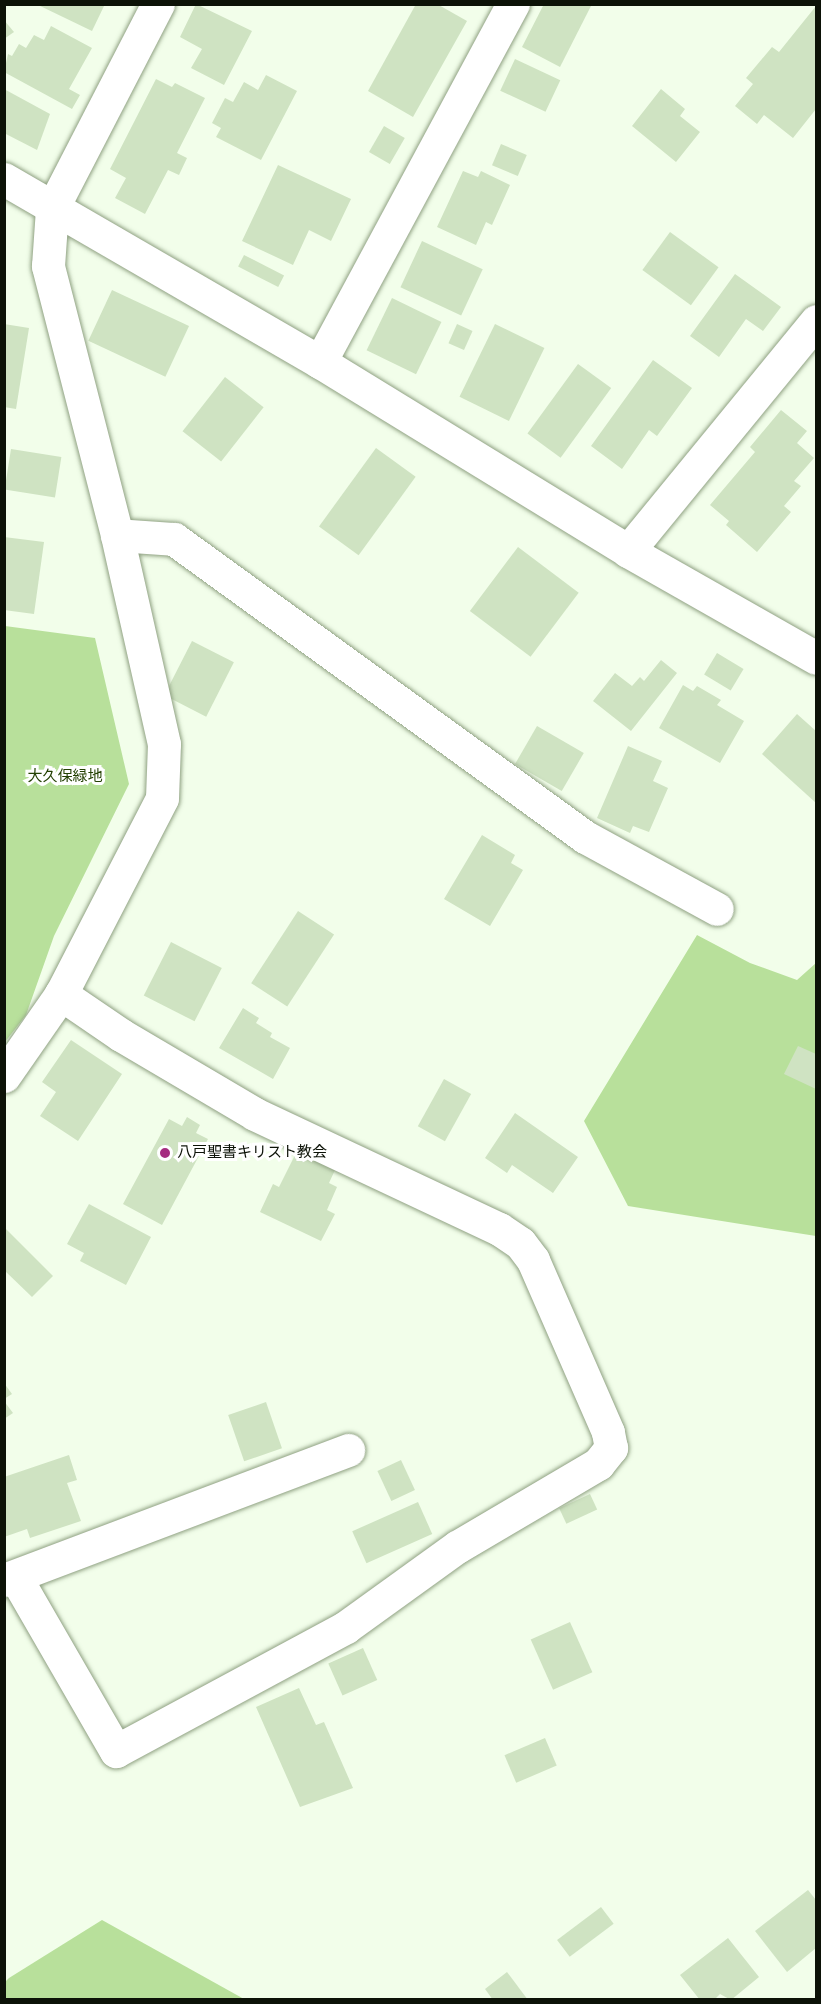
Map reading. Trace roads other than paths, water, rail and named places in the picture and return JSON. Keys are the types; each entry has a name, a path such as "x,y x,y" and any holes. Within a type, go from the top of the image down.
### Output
{"street":[{"path":"4,1076 61,994 162,798 164,744 117,535 48,266 52,209 158,4"},
{"path":"320,362 513,4"},
{"path":"4,179 52,209 320,362 628,551 816,658"},
{"path":"628,551 816,321"},
{"path":"117,535 174,539 585,837 717,909"},
{"path":"61,994 121,1035 255,1114 500,1229 520,1243 533,1260 608,1432 611,1448 598,1464 457,1547 346,1627 116,1751 10,1579 348,1449"}],"place":[{"name":"八戸聖書キリスト教会","path":"165,1153"}],"park label":[{"name":"大久保緑地","path":"65,777"}]}
